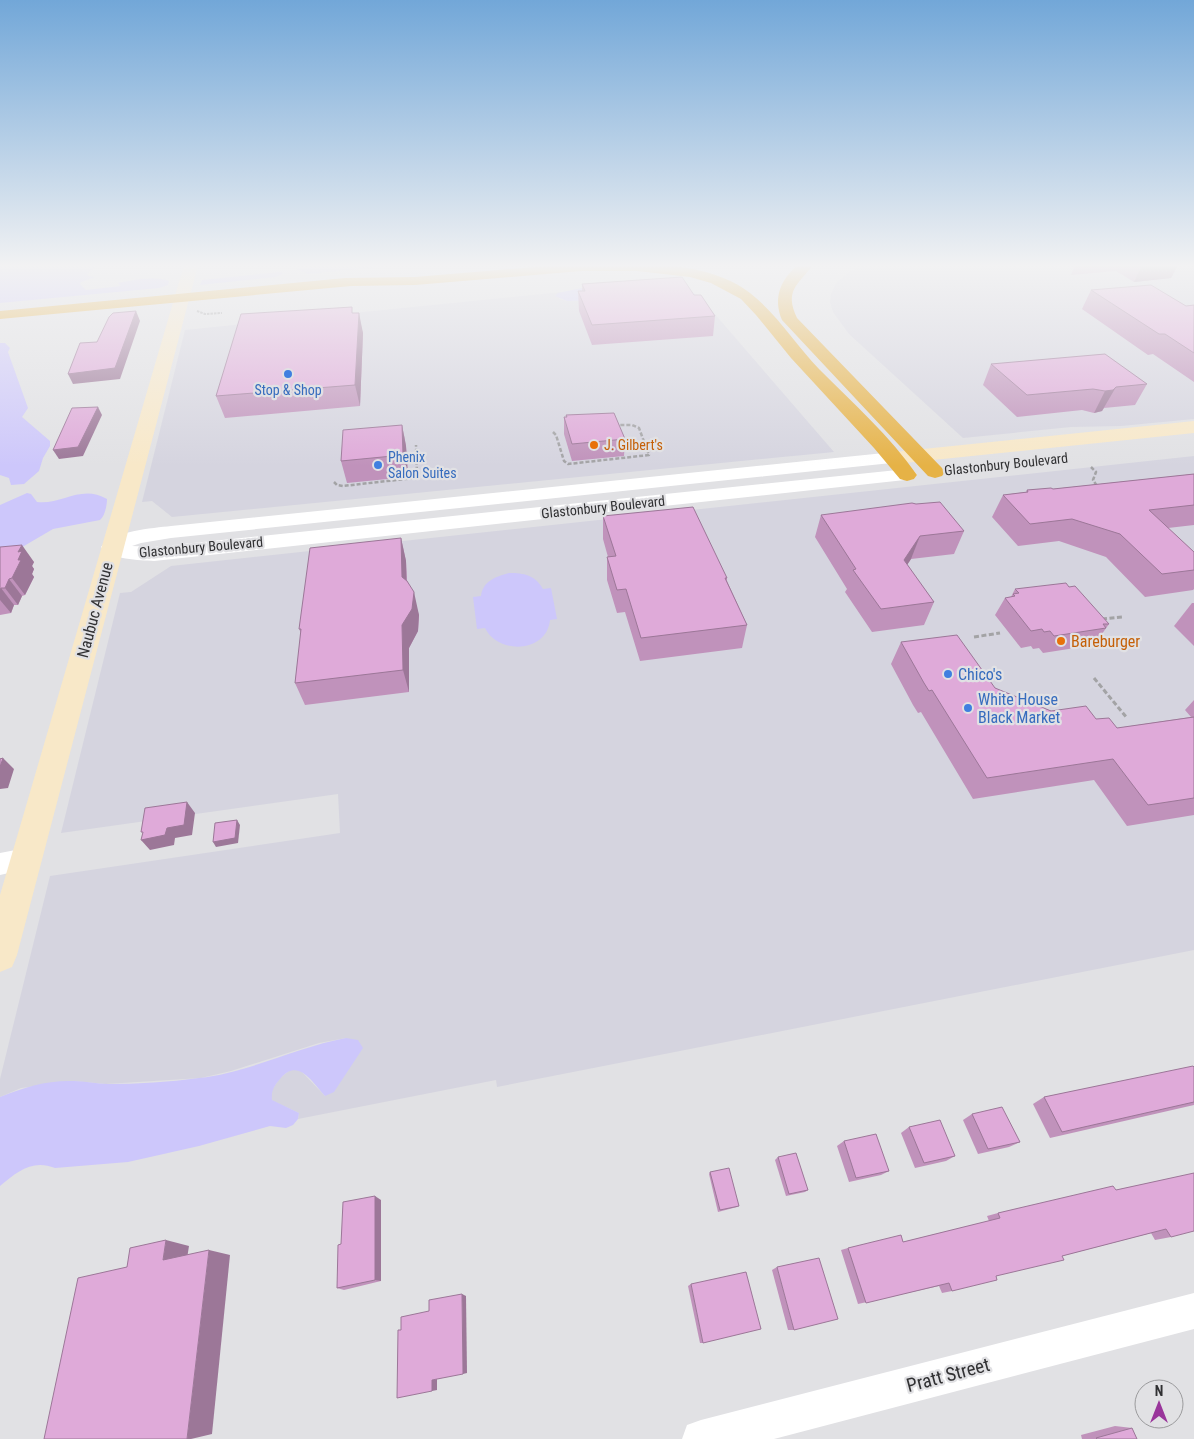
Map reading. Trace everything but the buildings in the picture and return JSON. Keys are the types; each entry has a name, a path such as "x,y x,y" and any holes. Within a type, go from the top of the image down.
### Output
{"highway":[{"path":"778,332 894,458 907,475"},
{"path":"802,332 935,472"}],"main road":[{"name":"Naubuc Avenue","path":"0,955 13,862 112,546 172,332"},
{"name":"Glastonbury Boulevard","path":"894,458 1194,427"},
{"name":"Glastonbury Boulevard","path":"907,475 1194,445"}],"street":[{"name":"Glastonbury Boulevard","path":"514,507 894,458"},
{"name":"Glastonbury Boulevard","path":"112,546 131,553 154,554 482,510 907,475"},
{"name":"Pratt Street","path":"701,1439 1194,1311"}],"path":[{"path":"553,432 556,435 564,461 568,464 649,455 640,428 632,425 618,425"},
{"path":"334,482 337,485 343,486 414,478 417,474 416,445"},
{"path":"1091,466 1096,472 1094,480 1099,488"},
{"path":"1100,620 1122,617"},
{"path":"974,637 1000,633"},
{"path":"1094,678 1127,718"}],"shaded area":[{"path":"184,332 730,332 834,452 172,517 152,501 142,502"},
{"path":"848,332 1194,332 1194,419 1121,426 1071,427 963,438"},
{"path":"0,343 5,343 10,348 8,352 28,408 22,417 50,441 50,446 43,458 39,471 24,484 11,485 9,478 0,475"},
{"path":"1194,456 1194,950 497,1087 496,1080 298,1119 299,1113 271,1100 271,1091 280,1078 294,1069 301,1071 325,1096 346,1038 319,1043 231,1071 201,1078 106,1084 74,1081 21,1088 0,1097 0,1079 50,876 340,833 338,794 61,833 120,593 131,592 171,566"},
{"path":"27,493 31,494 37,502 55,501 80,494 98,495 107,499 107,504 100,520 53,529 24,546 0,564 0,505"},
{"path":"509,573 529,576 540,584 543,589 551,588 557,619 550,620 547,631 532,644 510,646 500,643 491,637 485,628 477,629 473,597 481,596 484,587 490,580"},
{"path":"346,1038 358,1040 363,1048 334,1092 325,1096 304,1074 293,1070 276,1084 272,1100 299,1113 298,1119 293,1125 286,1128 270,1126 199,1146 128,1162 55,1168 39,1165 32,1166 25,1168 0,1186 0,1097 27,1087 45,1083 74,1081 131,1084 176,1081 217,1075 254,1066 309,1047"}],"place":[{"name":"Stop & Shop","path":"288,374"},
{"name":"J. Gilbert's","path":"594,445"},
{"name":"Phenix Salon Suites","path":"378,465"},
{"name":"Bareburger","path":"1061,641"},
{"name":"Chico's","path":"948,674"},
{"name":"White House Black Market","path":"968,708"}]}
